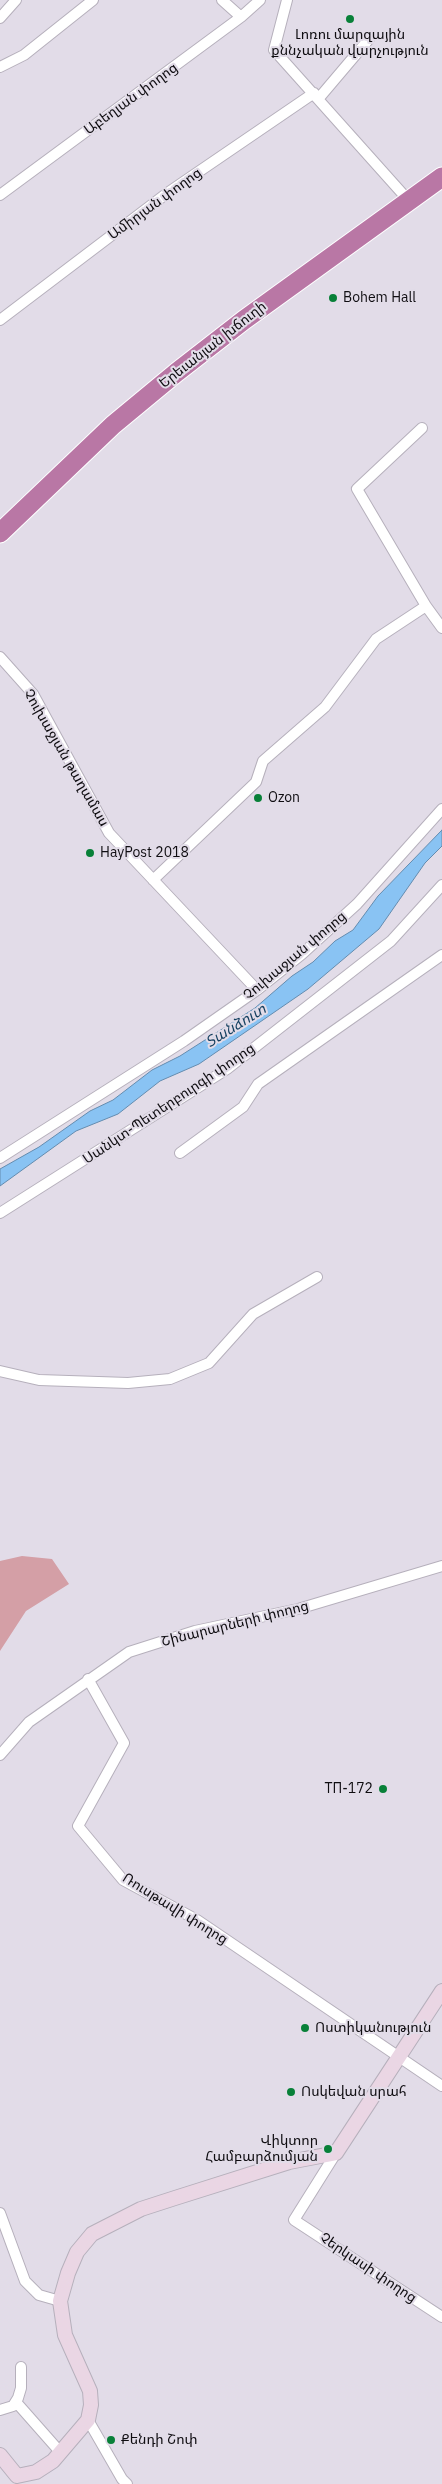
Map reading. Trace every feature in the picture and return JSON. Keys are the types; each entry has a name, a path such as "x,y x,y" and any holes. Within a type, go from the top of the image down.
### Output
{"highway":[{"name":"Երեւանյան խճուղի","path":"0,533 113,425 177,372 442,177"}],"street":[{"path":"0,18 16,0"},
{"path":"0,68 24,55 93,0"},
{"path":"222,0 241,17"},
{"name":"Աբեղյան փողոց","path":"0,196 241,17 260,0"},
{"path":"287,0 274,50 409,201"},
{"name":"Ամիրյան փողոց","path":"0,320 166,194 317,96 370,40"},
{"path":"422,428 357,489 426,606 442,628"},
{"path":"153,880 256,782 263,761 325,707 376,638 426,606"},
{"name":"Չուխաջյան թաղամաս","path":"0,657 33,694 109,833 256,990"},
{"name":"Չուխաջյան փողոց","path":"0,1158 126,1079 256,990 302,954 358,904 442,809"},
{"name":"Սանկտ-Պետերբուրգի փողոց","path":"0,1214 227,1069 391,941 442,886"},
{"path":"180,1153 243,1107 258,1084 442,955"},
{"path":"0,1372 39,1380 128,1383 170,1379 209,1363 252,1314 317,1277"},
{"name":"Շինարարների փողոց","path":"0,1755 28,1722 129,1652 195,1631 298,1609 442,1566"},
{"name":"Ռուսթավի փողոց","path":"88,1679 124,1743 78,1826 123,1880 197,1920 398,2058"},
{"path":"0,2455 18,2480 36,2472 53,2461 88,2420 92,2405 90,2390 65,2335 60,2301 68,2273 77,2252 92,2234 108,2224 141,2209 280,2165 336,2154 442,1991"},
{"path":"398,2058 442,2086"},
{"name":"Չերկասի փողոց","path":"336,2154 294,2220 442,2317"},
{"path":"0,2213 25,2281 40,2295 60,2301"},
{"path":"0,2410 16,2402 21,2388 21,2367"},
{"path":"16,2402 61,2453"},
{"path":"88,2420 122,2479 128,2484"}],"shaded area":[{"path":"22,1556 52,1559 69,1584 26,1611 0,1651 0,1561"}],"water":[{"name":"Տանձուտ","path":"442,830 442,846 425,863 379,929 308,989 199,1064 160,1081 118,1114 76,1131 0,1186 0,1169 39,1147 90,1111 113,1100 152,1070 180,1056 255,1008 292,976 313,962 335,941 353,930 378,896"}],"place":[{"name":"Լոռու մարզային քննչական վարչություն","path":"350,19"},
{"name":"Bohem Hall","path":"333,298"},
{"name":"Ozon","path":"258,798"},
{"name":"HayPost 2018","path":"90,853"},
{"name":"ТП-172","path":"383,1789"},
{"name":"Ոստիկանություն","path":"305,2028"},
{"name":"Ոսկեվան սրահ","path":"291,2092"},
{"name":"Վիկտոր Համբարձումյան","path":"328,2149"},
{"name":"Քենդի Շոփ","path":"111,2440"}]}
